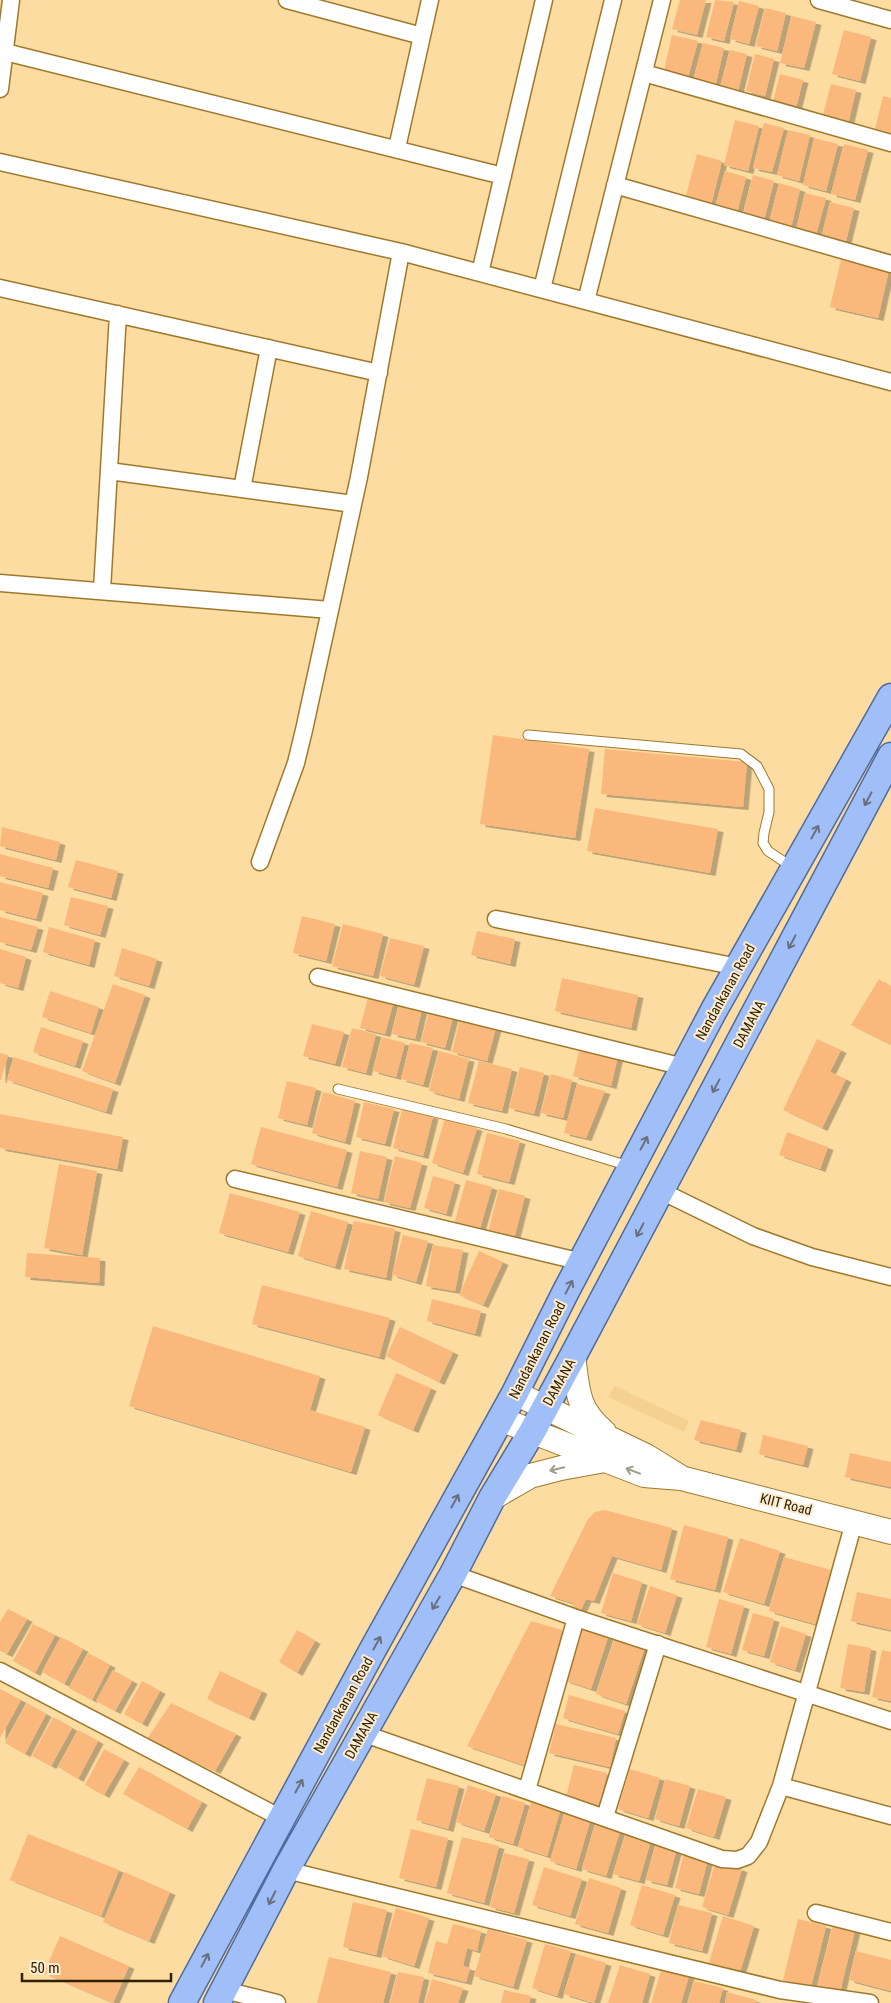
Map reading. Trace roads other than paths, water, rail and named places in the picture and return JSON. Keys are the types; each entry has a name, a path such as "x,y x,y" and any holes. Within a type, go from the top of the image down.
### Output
{"main road":[{"name":"Nandankanan Road","path":"182,2003 281,1818 515,1393 632,1166 738,967 891,697"},
{"name":"DAMANA","path":"220,1996 286,1870 453,1574 492,1498 532,1432 891,756"},
{"path":"492,1498 530,1476 561,1468 610,1451 579,1400 573,1356"},
{"name":"KIIT Road","path":"515,1393 610,1451 644,1476 681,1478 891,1532"},
{"name":"KIIT Road","path":"500,1419 532,1432 610,1451"}],"street":[{"path":"0,89 11,0"},
{"path":"287,0 422,36"},
{"path":"397,148 430,0"},
{"path":"480,273 544,0"},
{"path":"542,289 613,0"},
{"path":"586,301 662,0"},
{"path":"819,0 891,20"},
{"path":"5,52 397,148 503,176"},
{"path":"644,73 891,143"},
{"path":"0,162 401,252 891,382"},
{"path":"615,185 891,264"},
{"path":"260,862 296,763 353,504 401,252"},
{"path":"0,288 379,373"},
{"path":"102,590 118,314"},
{"path":"242,489 269,348"},
{"path":"109,471 353,504"},
{"path":"0,583 330,610"},
{"path":"496,919 738,967"},
{"path":"318,976 684,1067"},
{"path":"235,1178 582,1262"},
{"path":"661,1191 753,1236 812,1258 891,1277"},
{"path":"362,1733 722,1859 737,1860 748,1856 759,1842 781,1786 854,1522"},
{"path":"453,1574 576,1618 891,1722"},
{"path":"527,1790 576,1618"},
{"path":"605,1817 658,1644"},
{"path":"0,1671 281,1818"},
{"path":"781,1786 891,1816"},
{"path":"286,1870 780,1990 870,2003"},
{"path":"816,1914 891,1932"},
{"path":"220,1996 277,2003"}],"lane":[{"path":"528,735 742,754 757,766 770,789 769,812 763,843 768,851 794,869"},
{"path":"338,1089 506,1129 632,1166"}]}
